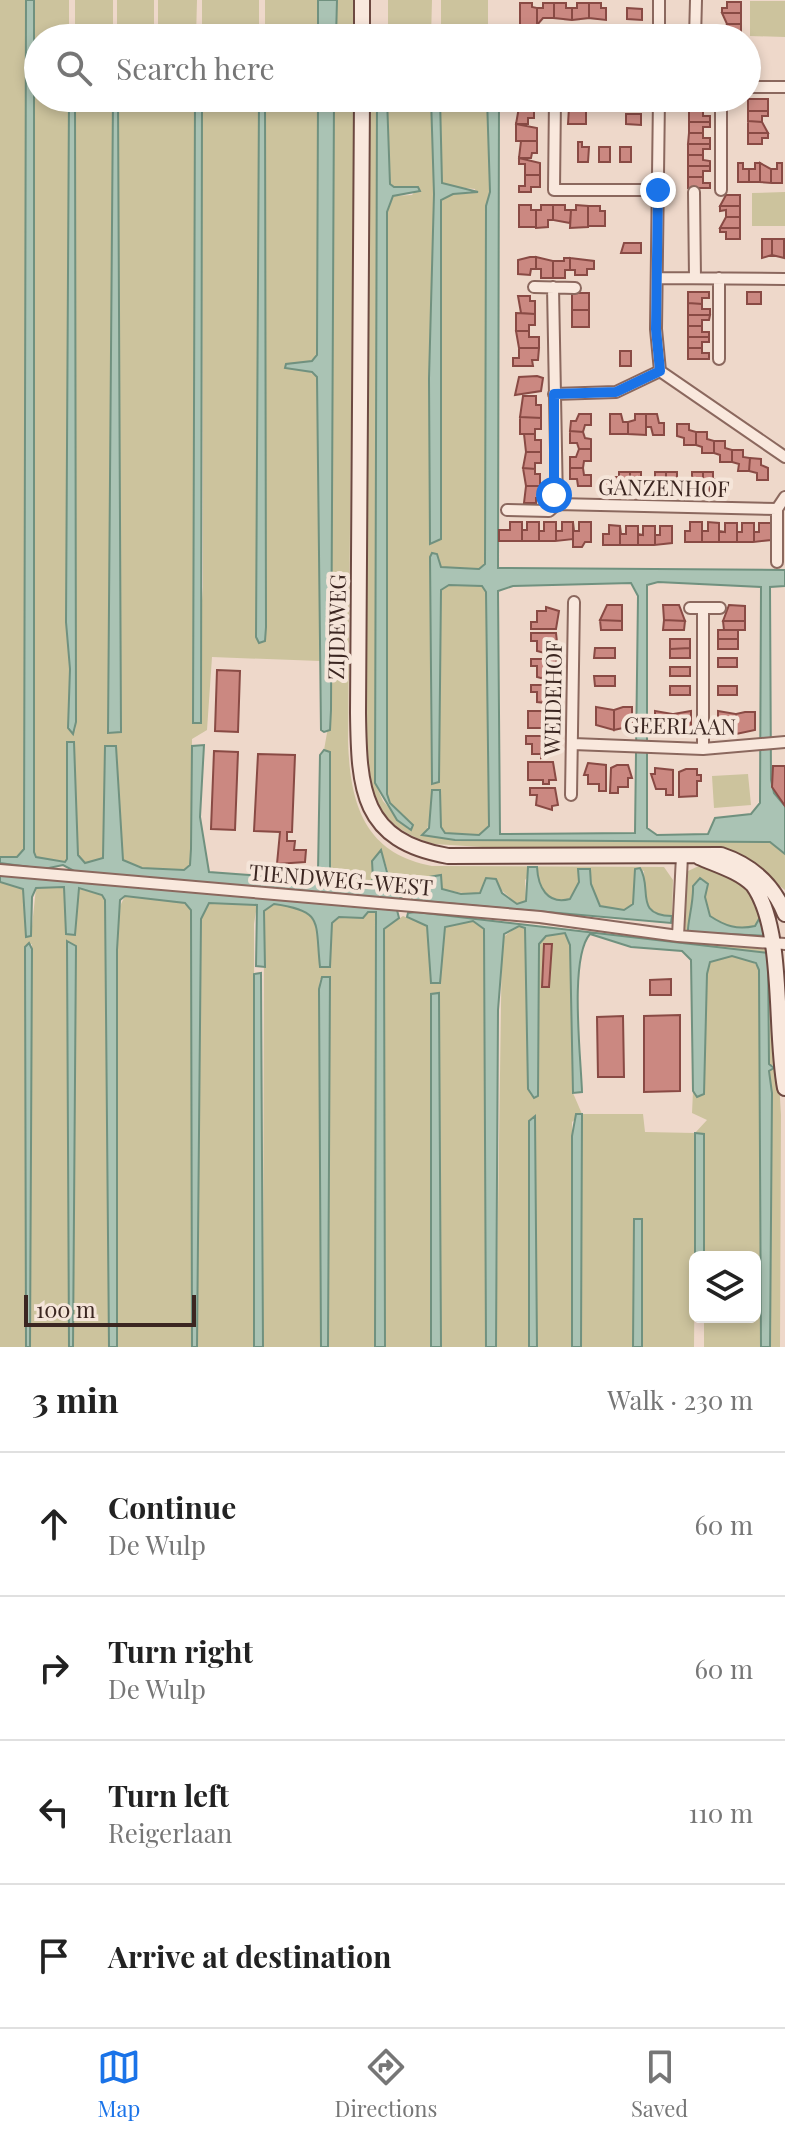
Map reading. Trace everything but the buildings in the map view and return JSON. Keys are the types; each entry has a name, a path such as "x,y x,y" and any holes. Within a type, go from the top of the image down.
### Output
{"main road":[{"path":"362,0 362,24"},
{"name":"ZIJDEWEG","path":"362,112 358,713 359,773 368,806 394,837 413,847 448,856 721,855 757,873 775,892 785,914"},
{"name":"ZIJDEWEG","path":"698,857 753,885 771,912 782,944 785,1088"}],"street":[{"path":"659,0 659,24"},
{"path":"695,24 696,0"},
{"path":"761,87 785,87"},
{"path":"555,112 554,190 658,190"},
{"path":"659,112 657,278 660,371"},
{"path":"721,112 721,190"},
{"path":"694,192 695,278"},
{"path":"657,278 785,279"},
{"path":"719,278 719,359"},
{"path":"534,287 575,288"},
{"path":"553,287 557,504"},
{"path":"554,394 616,392 660,371"},
{"path":"660,371 785,457"},
{"path":"777,562 777,509 785,497"},
{"name":"GANZENHOF","path":"507,510 549,511 557,504 777,509"},
{"name":"WEIDEHOF","path":"571,795 574,602"},
{"path":"690,608 720,608"},
{"path":"703,608 703,749"},
{"name":"GEERLAAN","path":"573,744 703,749 785,742"},
{"path":"678,936 682,856"},
{"name":"TIENDWEG-WEST","path":"0,870 540,917 678,936 782,944"}],"shaded area":[{"path":"0,0 26,0 24,849 17,857 0,857"},
{"path":"26,0 34,0 34,24 26,24"},
{"path":"34,0 69,0 69,24 34,24"},
{"path":"75,0 113,0 113,24 75,24"},
{"path":"117,0 154,0 154,24 117,24"},
{"path":"158,0 197,0 196,24 158,24"},
{"path":"202,0 259,0 259,24 202,24"},
{"path":"265,0 318,0 318,24 265,24"},
{"path":"318,0 337,0 336,24 318,24"},
{"path":"337,0 355,0 354,24 336,24"},
{"path":"388,0 432,0 431,24 388,24"},
{"path":"441,0 488,0 488,24 441,24"},
{"path":"750,1 785,1 785,37 761,36 761,24 750,24"},
{"path":"26,112 34,112 36,857 65,862 67,859 67,742 74,742 78,855 85,863 103,858 105,746 116,746 123,860 142,868 184,870 190,865 192,746 204,745 200,817 209,872 314,880 318,872 320,755 324,750 330,752 330,871 342,881 349,879 367,886 373,879 372,861 381,850 387,872 404,895 399,899 78,873 63,865 44,869 0,863 0,857 17,857 24,849"},
{"path":"34,112 69,112 66,622 76,732 75,112 113,112 108,733 121,732 118,112 195,112 193,723 203,587 202,112 259,112 256,637 259,643 266,627 265,112 318,112 317,355 312,361 306,361 308,371 317,377 320,661 212,657 207,730 192,739 190,865 184,871 142,868 123,860 116,746 105,746 103,858 85,863 78,855 74,742 67,742 67,858 65,862 36,857"},
{"path":"69,112 75,112 76,722 73,734 68,728 70,669 66,622"},
{"path":"113,112 118,112 121,732 108,733"},
{"path":"195,112 202,112 201,723 193,723"},
{"path":"259,112 265,112 265,641 259,643 256,637"},
{"path":"318,112 334,112 331,710 330,730 324,732 321,730 317,377 312,372 285,368 286,364 312,361 317,355"},
{"path":"334,112 354,112 348,741 357,804 365,822 390,850 432,866 664,867 673,880 672,916 662,915 650,908 645,896 644,871 635,869 633,904 624,910 600,906 593,893 590,869 570,899 562,900 545,893 537,867 525,880 526,901 517,904 498,887 473,895 442,889 441,875 429,877 424,889 412,895 412,900 391,880 381,850 372,861 373,879 367,886 342,881 330,871 330,752 324,750 331,710"},
{"path":"368,112 377,112 375,783 383,801 408,829 413,825 390,803 387,794 387,212 393,196 412,195 418,188 393,187 388,179 387,112 431,112 434,194 429,379 430,544 441,539 441,200 453,194 476,193 475,189 442,183 440,112 487,112 490,192 486,206 485,564 479,569 440,567 439,557 430,557 430,580 431,770 439,783 441,590 449,585 482,586 486,591 489,826 479,835 445,833 441,827 440,790 425,835 455,840 771,842 785,854 785,890 751,864 434,844 404,831 384,814 373,790 365,759"},
{"path":"377,112 387,112 390,184 394,187 418,187 420,191 393,196 387,212 387,794 390,803 413,825 411,830 397,820 375,783"},
{"path":"431,112 440,112 442,183 478,192 453,194 441,200 441,539 430,544 429,379 434,194"},
{"path":"487,112 499,112 498,568 785,570 785,586 770,587 771,780 774,793 785,806 785,854 770,842 455,840 422,835 429,828 432,790 440,790 441,827 445,833 479,835 489,826 486,592 482,586 449,585 441,590 439,782 432,784 430,557 432,553 437,554 441,567 479,569 485,564 486,206 490,192","holes":["658,582 761,587 760,803 751,814 715,818 708,834 657,835 647,828 647,585","631,583 638,596 635,833 500,834 498,591 513,586"]},
{"path":"785,192 785,226 752,226 752,193"},
{"path":"748,774 751,805 714,808 712,776"},
{"path":"701,865 747,886 774,939 684,932 683,884 688,871"},
{"path":"528,867 537,867 545,893 562,900 570,899 579,882 578,869 590,869 591,884 600,906 624,910 633,904 635,869 640,868 648,906 652,911 672,916 671,923 412,900 412,895 424,889 429,877 441,875 442,889 461,894 480,893 486,878 496,879 502,893 517,904 526,901"},
{"path":"0,875 397,910 399,918 384,929 385,1347 375,1347 376,912 368,912 363,918 339,917 332,923 330,967 320,967 314,921 302,910 274,904 264,911 265,967 256,966 257,905 209,903 201,919 197,1347 192,1347 191,910 185,903 125,896 120,900 117,950 117,1347 109,1347 105,900 102,895 79,888 75,935 66,934 64,887 36,888 32,897 31,936 26,937 23,889 0,882"},
{"path":"700,878 708,884 705,897 710,916 737,927 755,926 759,919 769,936 688,932 693,886"},
{"path":"65,879 527,919 673,941 515,921 63,882"},
{"path":"0,882 23,889 26,937 31,936 36,888 64,887 67,934 75,935 76,893 79,889 102,895 105,900 109,1347 73,1347 76,946 67,941 69,1347 30,1347 32,944 25,947 26,1347 0,1347"},
{"path":"125,896 182,902 191,910 192,1347 117,1347 117,950 118,910"},
{"path":"209,903 257,905 254,924 255,1347 197,1347 201,919"},
{"path":"274,904 301,910 314,921 320,967 332,923 338,917 363,918 368,912 376,912 378,919 375,1347 328,1347 329,977 320,979 319,989 321,1347 263,1347 264,911"},
{"path":"408,913 768,953 769,1064 774,1068 769,1071 772,1093 770,1347 761,1347 759,970 756,963 732,956 710,962 707,974 704,1094 697,1097 693,1091 691,960 682,951 631,947 590,934 584,946 578,986 582,1092 573,1093 570,945 565,933 546,936 539,944 538,1096 534,1098 528,1089 525,928 519,926 504,934 498,1010 496,1347 486,1347 484,929 473,921 445,927 440,983 431,983 427,926 407,917"},
{"path":"403,916 427,926 432,983 440,982 445,927 474,921 484,929 486,1347 441,1347 439,994 431,994 431,1347 385,1347 384,929"},
{"path":"519,925 525,928 530,1096 539,943 550,934 565,933 570,945 573,1093 582,1114 643,1114 645,1132 695,1133 707,1120 692,1113 693,1091 697,1097 704,1094 707,974 710,962 738,956 750,960 759,970 760,1251 704,1251 704,1134 696,1133 695,1251 689,1251 689,1323 694,1323 694,1347 642,1347 642,1220 634,1219 633,1347 581,1347 581,1114 572,1122 572,1347 537,1347 535,1116 529,1121 529,1347 496,1347 502,938"},
{"path":"686,940 771,946 781,1115 780,1347 770,1347 772,1093 769,1070 774,1065 769,1065 770,962"},
{"path":"67,941 76,946 73,1347 69,1347"},
{"path":"29,943 32,949 30,1347 26,1347 25,947"},
{"path":"261,973 263,1347 254,1347 254,974"},
{"path":"322,977 330,977 328,1347 321,1347 319,989"},
{"path":"439,993 441,1347 431,1347 431,994"},
{"path":"576,1114 582,1114 581,1347 572,1347 572,1136"},
{"path":"535,1116 537,1347 529,1347 529,1121"},
{"path":"695,1133 704,1134 704,1251 695,1251"},
{"path":"634,1219 642,1219 642,1347 633,1347"},
{"path":"704,1323 761,1323 761,1347 704,1347"}],"route":[{"path":"554,495 554,394 616,392 660,371 656,329 658,190"}]}
